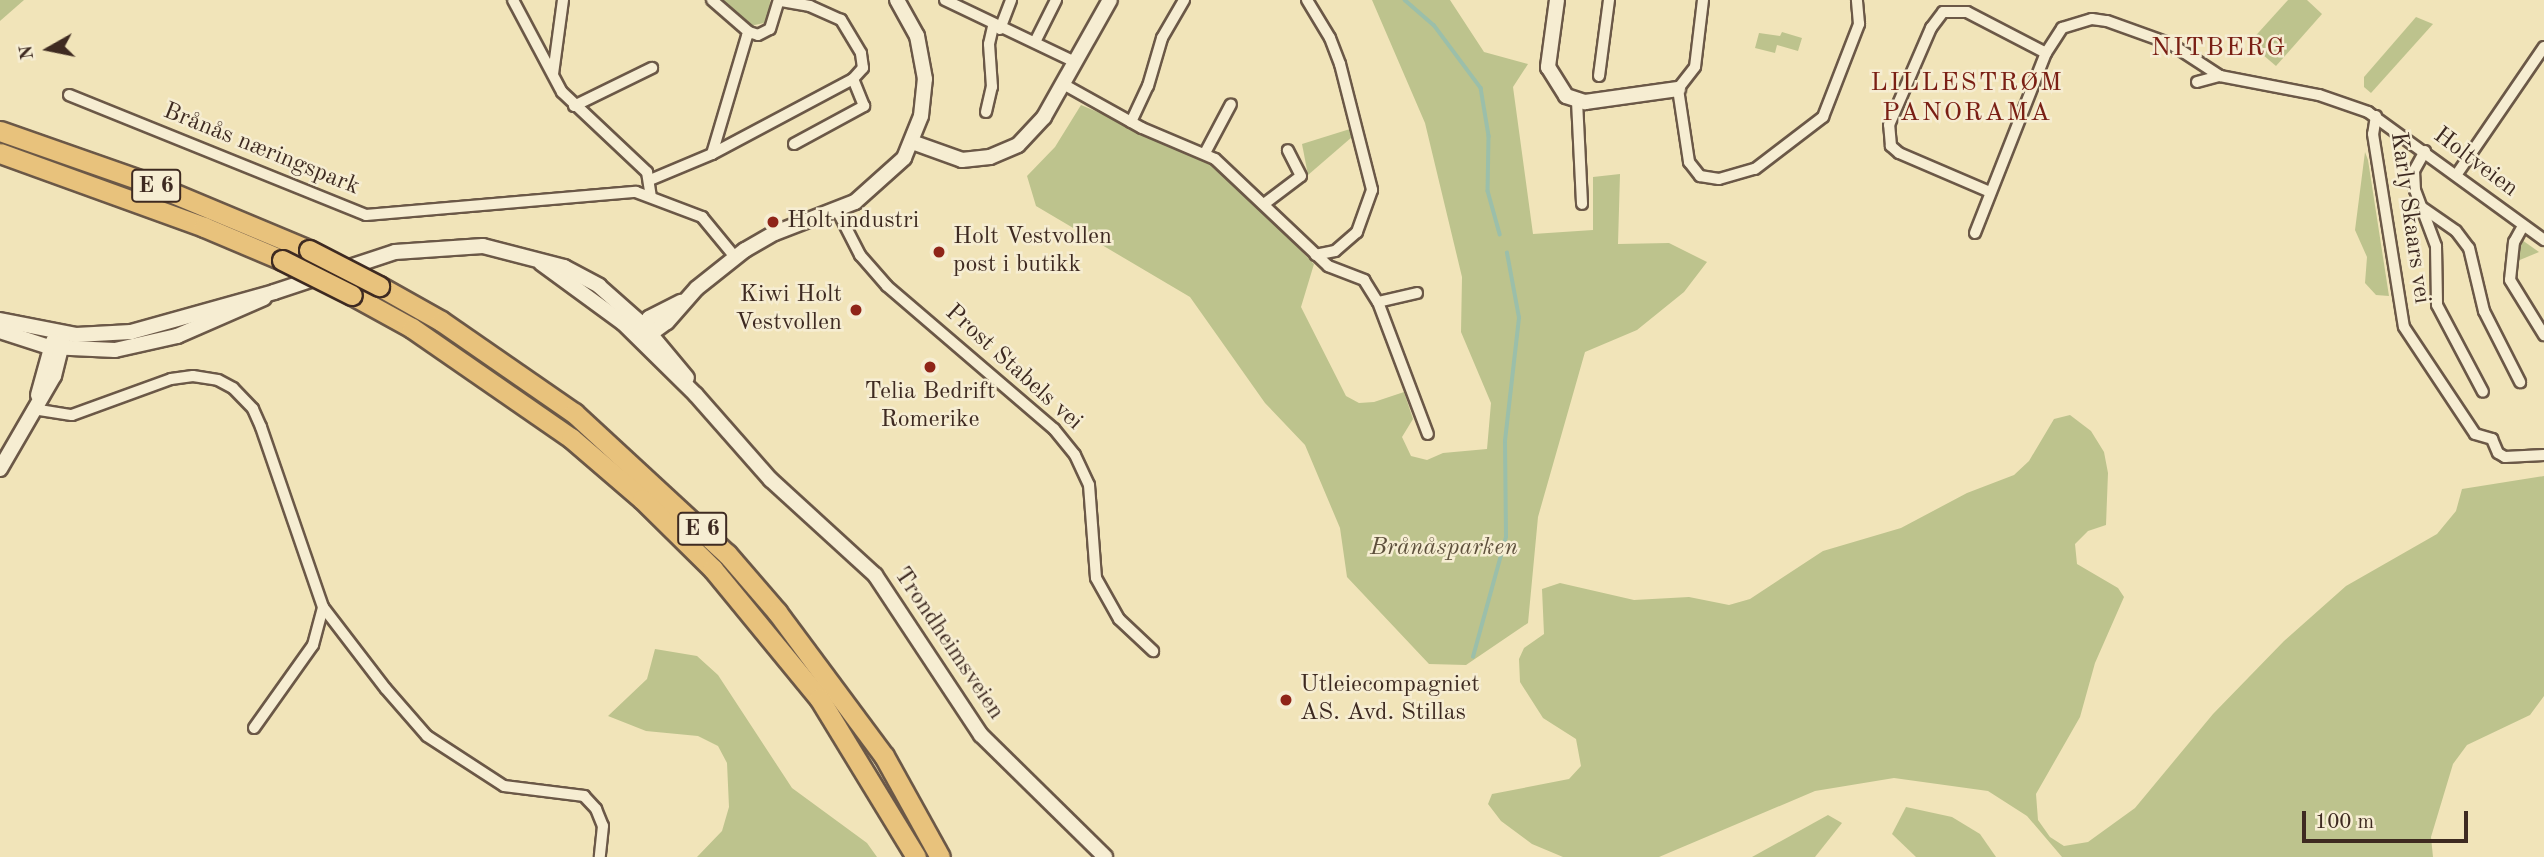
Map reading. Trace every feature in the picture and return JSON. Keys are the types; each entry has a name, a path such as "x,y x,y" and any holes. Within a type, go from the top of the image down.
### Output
{"highway":[{"name":"E 6","path":"0,131 151,184 309,250 441,321 574,413 727,554 777,612 870,736 940,857"},
{"name":"E 6","path":"0,153 192,222 282,260 412,328 506,390 571,438 669,525 762,626 819,698 916,857"}],"main road":[{"path":"645,332 735,257 775,233 837,210 877,186 912,142 924,103 924,66 914,27 897,0"},
{"path":"912,142 962,160 1005,153 1037,128 1110,0"},
{"path":"1557,0 1548,67 1559,88 1577,101 1678,89"},
{"name":"Trondheimsveien","path":"0,320 60,333 104,335 144,330 274,292 379,256 426,246 483,246 582,276 645,332 771,481 875,575 981,735 1105,857"},
{"name":"Trondheimsveien","path":"0,331 56,348 115,350 161,341 251,306 274,292"},
{"path":"0,469 35,405 60,333"}],"street":[{"path":"513,0 553,75 574,106 650,180 651,197 702,217 735,257"},
{"path":"553,75 563,0"},
{"path":"650,180 712,155 853,79 863,68 863,61 847,26 810,6 780,1 770,29 758,35 749,32 712,0"},
{"path":"945,0 996,27 1075,62"},
{"path":"986,112 992,87 989,44 1011,0"},
{"path":"1035,42 1056,0"},
{"path":"1130,122 1150,82 1161,38 1184,0"},
{"path":"1307,0 1331,38 1340,64 1372,190 1357,232 1335,251 1315,255"},
{"path":"1599,76 1608,0"},
{"path":"1703,0 1695,67 1678,89 1693,170 1719,179 1755,169 1829,108 1859,24 1857,0"},
{"path":"1938,0 1943,12"},
{"path":"1943,12 1967,12 2046,53"},
{"path":"1943,12 1931,27 1889,125 1889,137 1899,153 1990,192"},
{"name":"Holtveien","path":"1975,233 2046,53 2062,29 2092,19 2171,44 2220,76 2319,95 2375,116 2544,240"},
{"path":"712,155 749,32"},
{"path":"2457,174 2544,47"},
{"path":"574,106 652,68"},
{"name":"Holtveien","path":"2197,82 2220,76"},
{"path":"794,144 864,106 853,79"},
{"path":"1063,84 1130,122 1205,153 1264,204 1328,266 1354,273 1378,302 1428,434"},
{"name":"Brånås næringspark","path":"69,95 366,215 618,191 651,197"},
{"path":"1577,101 1582,204"},
{"path":"1205,153 1231,104"},
{"name":"Karly Skaars vei","path":"2375,116 2373,134 2404,327 2475,434 2492,439 2498,453 2505,457 2544,455"},
{"path":"1264,204 1301,176 1289,150"},
{"name":"Karly Skaars vei","path":"2425,151 2414,171 2436,246 2437,305 2483,392"},
{"name":"Karly Skaars vei","path":"2423,208 2449,225 2469,248 2484,311 2520,382"},
{"name":"Prost Stabels vei","path":"837,210 860,256 887,286 1054,429 1074,455 1089,485 1096,578 1119,619 1153,651"},
{"path":"2522,226 2514,242 2510,280 2544,335"},
{"path":"1378,302 1417,293"},
{"path":"35,405 72,415 171,379 193,376 233,388 253,410 261,428 323,607 427,736 504,786 578,793 592,802 603,826 600,857"},
{"path":"254,727 313,645 323,607"}],"green space":[{"path":"0,0 24,0 0,21"},
{"path":"717,0 770,0 769,22 750,26"},
{"name":"Brånåsparken","path":"1372,0 1450,0 1484,52 1528,64 1513,87 1533,234 1593,230 1593,177 1620,174 1618,244 1669,243 1707,262 1684,292 1637,330 1585,352 1538,517 1528,623 1466,665 1429,664 1347,577 1340,528 1305,445 1265,403 1190,297 1036,206 1027,176 1055,147 1081,105 1209,159 1314,264 1301,307 1346,396 1359,403 1374,402 1404,392 1413,419 1402,437 1411,456 1427,460 1443,453 1487,449 1491,403 1461,332 1462,277 1425,123"},
{"path":"2288,0 2307,0 2322,14 2276,66 2249,43"},
{"path":"2416,17 2433,24 2371,93 2364,87 2364,77"},
{"path":"1782,32 1802,38 1798,51 1777,45 1775,53 1755,48 1759,33 1780,36"},
{"path":"1350,129 1352,137 1308,175 1302,144"},
{"path":"2365,152 2389,296 2376,295 2365,283 2367,257 2355,230"},
{"path":"2522,240 2539,252 2515,262 2517,246"},
{"path":"2070,415 2091,431 2104,452 2108,473 2106,525 2088,531 2075,544 2077,564 2118,588 2124,597 2095,663 2080,717 2036,794 2038,820 2050,837 2064,846 2088,842 2135,808 2213,714 2284,641 2346,586 2437,534 2456,511 2462,489 2544,476 2544,696 2530,715 2467,745 2453,764 2431,837 2433,857 2062,857 2027,816 1988,791 1894,778 1815,791 1659,857 1563,857 1532,844 1501,821 1488,804 1492,794 1569,779 1581,766 1576,739 1543,718 1520,682 1519,659 1524,648 1544,634 1542,589 1560,583 1634,600 1689,597 1729,605 1750,599 1823,551 1901,528 1967,493 2014,475 2029,461 2054,419"},
{"path":"655,649 697,656 718,675 792,788 867,843 877,857 697,857 722,831 729,807 727,763 718,746 698,736 646,731 608,716 647,679"},
{"path":"1906,807 1952,817 1980,834 1996,857 1916,857 1892,834"},
{"path":"1828,815 1842,823 1815,857 1752,857"}],"waterway":[{"path":"1405,0 1434,25 1481,88 1489,136 1488,191 1500,234"},
{"path":"1473,657 1506,537 1505,441 1519,318 1507,253"}],"place":[{"name":"Holt industri","path":"773,222"},
{"name":"Holt Vestvollen post i butikk","path":"939,252"},
{"name":"Kiwi Holt Vestvollen","path":"856,310"},
{"name":"Telia Bedrift Romerike","path":"930,367"},
{"name":"Utleiecompagniet AS. Avd. Stillas","path":"1286,700"}],"district":[{"name":"NITBERG","path":"2219,49"},
{"name":"LILLESTRØM PANORAMA","path":"1967,99"}]}
